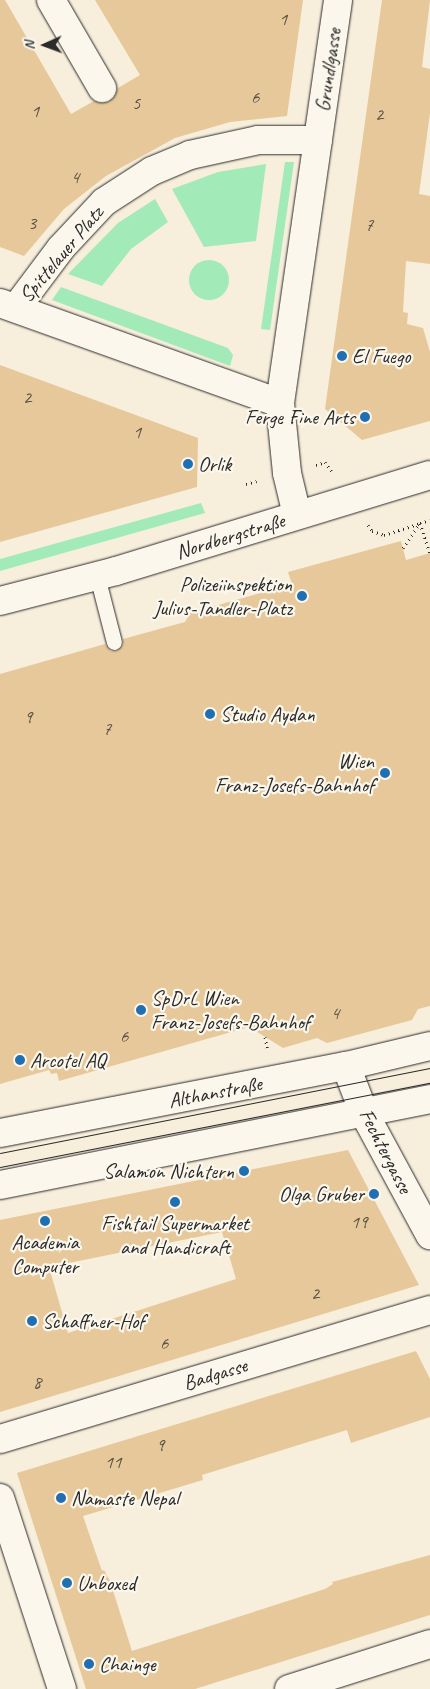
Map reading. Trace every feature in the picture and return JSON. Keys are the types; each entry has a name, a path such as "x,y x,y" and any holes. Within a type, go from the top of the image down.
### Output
{"street":[{"path":"51,0 102,88"},
{"name":"Grundlgasse","path":"318,140 338,0"},
{"name":"Spittelauer Platz","path":"280,403 8,306 104,202 152,170 190,155 258,140 318,140"},
{"path":"297,515 287,473 280,403 318,140"},
{"name":"Nordbergstraße","path":"0,602 97,576 430,474"},
{"name":"Althanstraße","path":"0,1134 346,1066 430,1046"},
{"name":"Fechtergasse","path":"346,1066 364,1113 430,1235"},
{"path":"0,1185 430,1099"},
{"name":"Badgasse","path":"0,1439 430,1310"},
{"path":"0,1498 62,1689"},
{"path":"288,1689 430,1644"}],"lane":[{"path":"97,576 114,642"}],"path":[{"path":"403,548 420,523 430,520"},
{"path":"265,1037 270,1056"}],"green space":[{"path":"285,162 294,162 270,330 261,329"},
{"path":"266,164 256,241 204,247 172,189 218,172"},
{"path":"155,199 168,222 131,249 102,286 68,274 118,223"},
{"path":"213,260 220,263 226,269 229,280 228,288 220,297 213,300 205,300 198,297 190,288 189,276 192,269 201,261"},
{"path":"61,287 228,348 233,355 230,366 52,300"},
{"path":"201,503 205,513 0,571 0,559"}],"building":[{"path":"0,0 5,0 71,114 94,101 109,102 118,88 140,75 95,0 303,0 287,116 230,122 175,138 106,176 64,209 24,256 0,247"},
{"path":"382,0 430,0 422,67 430,69 430,113 419,194 430,196 430,264 406,261 403,312 408,313 407,324 423,328 430,352 430,421 362,440 325,409"},
{"path":"0,365 198,438 197,487 0,542"},
{"path":"401,541 406,560 430,553 430,1006 418,1009 412,1020 327,1043 317,1038 283,1048 249,1027 59,1081 57,1073 51,1074 49,1070 0,1084 0,674 105,644 111,651 117,651 123,645 123,639 185,622 190,613 292,584 288,572"},
{"path":"348,1150 419,1285 0,1412 0,1220","holes":["222,1232 236,1279 68,1333 49,1267"]},
{"path":"416,1351 430,1379 430,1417 351,1443 347,1430 202,1475 203,1480 83,1516 102,1571 104,1570 110,1581 132,1651 325,1589 333,1584 332,1582 430,1555 430,1615 195,1689 86,1689 17,1473"}],"tram line":[{"path":"0,1153 430,1068"},
{"path":"0,1167 430,1083"}],"place":[{"name":"El Fuego","path":"342,356"},
{"name":"Ferge Fine Arts","path":"365,417"},
{"name":"Orlik","path":"188,464"},
{"name":"Polizeiinspektion Julius-Tandler-Platz","path":"302,596"},
{"name":"Studio Aydan","path":"210,714"},
{"name":"Wien Franz-Josefs-Bahnhof","path":"385,773"},
{"name":"SpDrL Wien Franz-Josefs-Bahnhof","path":"141,1010"},
{"name":"Arcotel AQ","path":"20,1060"},
{"name":"Salamon Nichtern","path":"244,1171"},
{"name":"Olga Gruber","path":"374,1194"},
{"name":"Fishtail Supermarket and Handicraft","path":"175,1202"},
{"name":"Academia Computer","path":"45,1221"},
{"name":"Schaffner-Hof","path":"32,1321"},
{"name":"Namaste Nepal","path":"61,1498"},
{"name":"Unboxed","path":"67,1583"},
{"name":"Chainge","path":"89,1664"}]}
